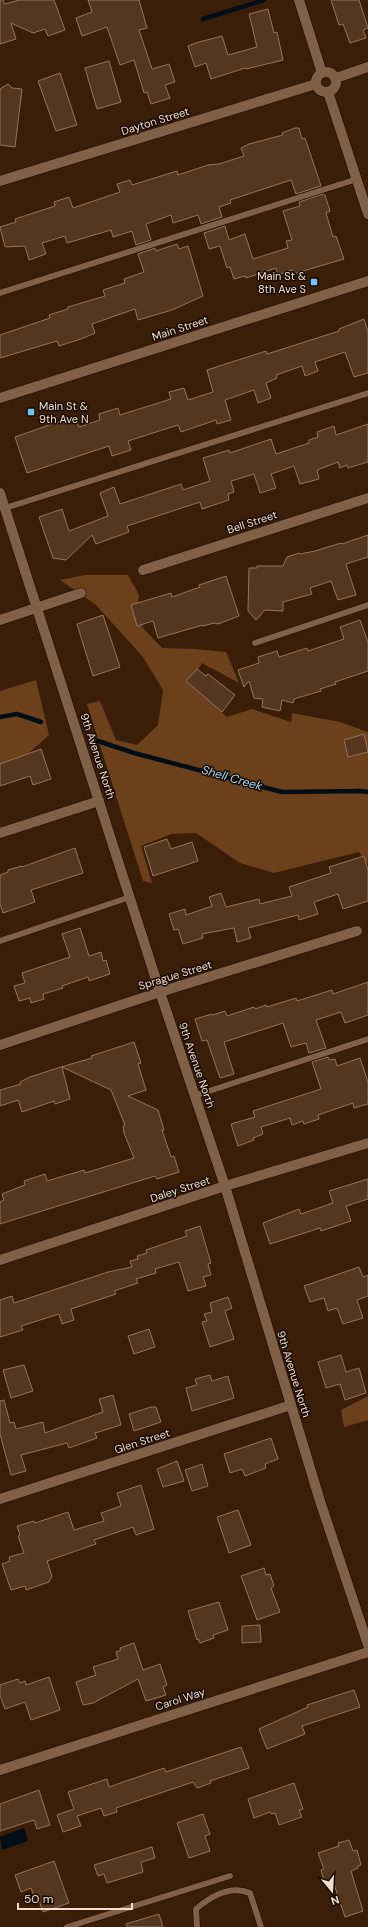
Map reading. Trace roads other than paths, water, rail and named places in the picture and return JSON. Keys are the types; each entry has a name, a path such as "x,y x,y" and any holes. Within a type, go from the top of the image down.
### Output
{"street":[{"path":"300,0 322,73"},
{"path":"336,78 368,67"},
{"path":"322,73 332,73 336,78 336,86 328,92 321,91 316,84 318,75 322,73"},
{"name":"Dayton Street","path":"0,181 316,84"},
{"path":"328,92 368,214"},
{"name":"Main Street","path":"0,398 368,281"},
{"name":"9th Avenue North","path":"0,493 38,607 160,992 225,1186 291,1405 368,1645"},
{"name":"Bell Street","path":"143,570 368,498"},
{"path":"0,620 81,593"},
{"path":"0,833 99,801"},
{"name":"Sprague Street","path":"0,1044 160,992 357,932"},
{"name":"Daley Street","path":"0,1260 225,1186 368,1142"},
{"name":"Glen Street","path":"0,1499 291,1405"},
{"name":"Carol Way","path":"0,1770 368,1652"}],"lane":[{"path":"0,293 357,179"},
{"path":"5,508 368,393"},
{"path":"255,643 368,605"},
{"path":"0,942 130,897"},
{"path":"194,1096 368,1039"},
{"path":"67,1927 230,1876"},
{"path":"197,1927 196,1909 206,1900 222,1893 240,1889 250,1894 261,1927"}],"waterway":[{"path":"203,19 264,0"},
{"name":"Shell Creek","path":"0,717 17,714 41,722"},
{"name":"Shell Creek","path":"98,741 134,753 282,792 368,792"}],"place":[{"name":"Main St & 8th Ave S","path":"314,282"},
{"name":"Main St & 9th Ave N","path":"31,412"}]}
